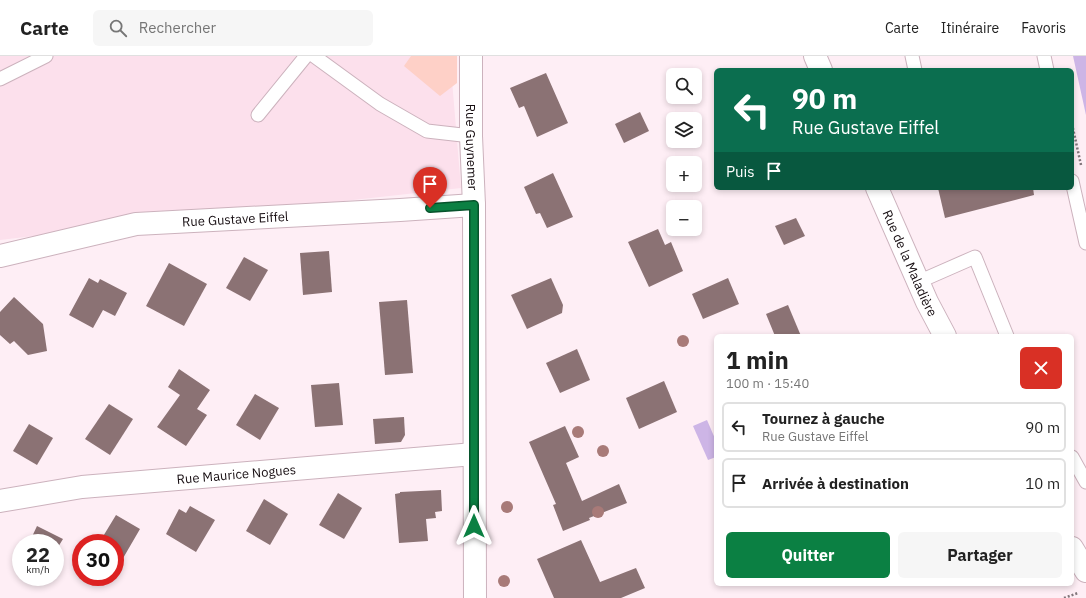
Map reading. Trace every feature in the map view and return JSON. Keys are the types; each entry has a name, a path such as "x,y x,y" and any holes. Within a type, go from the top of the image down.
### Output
{"street":[{"name":"Rue Guynemer","path":"471,56 471,136 474,205 475,598"},
{"path":"815,56 820,68"},
{"name":"Rue de la Maladière","path":"878,190 927,302 944,334"},
{"name":"Rue Gustave Eiffel","path":"0,256 136,224 474,205"},
{"name":"Rue Maurice Nogues","path":"0,501 82,487 474,454"},
{"path":"1074,551 1086,571"}],"lane":[{"path":"0,79 46,56"},
{"path":"258,115 306,56"},
{"path":"314,56 380,104 427,131 471,136"},
{"path":"912,56 915,68"},
{"path":"1044,56 1047,68"},
{"path":"1074,190 1086,243"},
{"path":"918,282 974,257 1006,334"},
{"path":"1074,461 1086,482"}],"path":[{"path":"1074,141 1081,166"}],"shaded area":[{"path":"0,56 450,56 461,188 0,240"},
{"path":"411,56 457,56 457,83 440,96 404,66"},
{"path":"1073,56 1086,56 1086,115"},
{"path":"707,420 714,436 714,458 708,460 693,426"}],"building":[{"path":"546,73 568,123 537,137 524,106 519,108 510,88"},
{"path":"640,112 649,131 624,143 615,124"},
{"path":"553,173 573,217 547,228 540,213 536,214 524,187"},
{"path":"938,190 1033,190 1034,195 945,218"},
{"path":"796,218 805,236 784,245 775,226"},
{"path":"658,229 665,245 671,242 683,271 649,287 628,242"},
{"path":"329,251 332,292 303,295 300,253"},
{"path":"244,257 268,270 250,301 226,288"},
{"path":"169,263 207,284 184,326 146,306"},
{"path":"89,278 98,283 100,279 127,293 115,316 103,310 93,328 69,315"},
{"path":"551,278 563,305 562,313 527,329 511,295"},
{"path":"728,278 739,304 703,319 692,294"},
{"path":"14,297 43,324 47,351 28,355 14,341 10,344 0,335 0,312"},
{"path":"407,300 413,373 385,375 379,302"},
{"path":"788,305 800,334 774,334 766,314"},
{"path":"577,349 590,380 560,393 546,363"},
{"path":"179,369 210,390 197,409 207,415 186,446 157,427 180,395 168,387"},
{"path":"664,381 677,412 639,429 626,398"},
{"path":"339,383 343,425 315,427 311,385"},
{"path":"255,394 279,408 260,440 236,425"},
{"path":"109,404 133,419 110,455 85,439"},
{"path":"404,417 405,435 401,442 375,444 373,419"},
{"path":"29,424 53,438 37,465 13,451"},
{"path":"565,426 579,457 566,463 582,501 619,484 627,503 589,518 590,520 563,531 553,505 556,504 529,442"},
{"path":"441,490 442,511 435,512 436,518 426,519 428,541 399,543 395,494 400,492"},
{"path":"338,493 362,508 344,539 319,525"},
{"path":"264,499 288,514 270,545 246,531"},
{"path":"190,506 215,520 196,552 166,534 179,509 186,513"},
{"path":"116,515 140,529 124,557 124,534 104,534"},
{"path":"37,526 53,534 33,534"},
{"path":"581,540 600,582 636,568 645,588 621,598 554,598 537,559"}],"route":[{"path":"430,208 474,205 474,526"}]}
